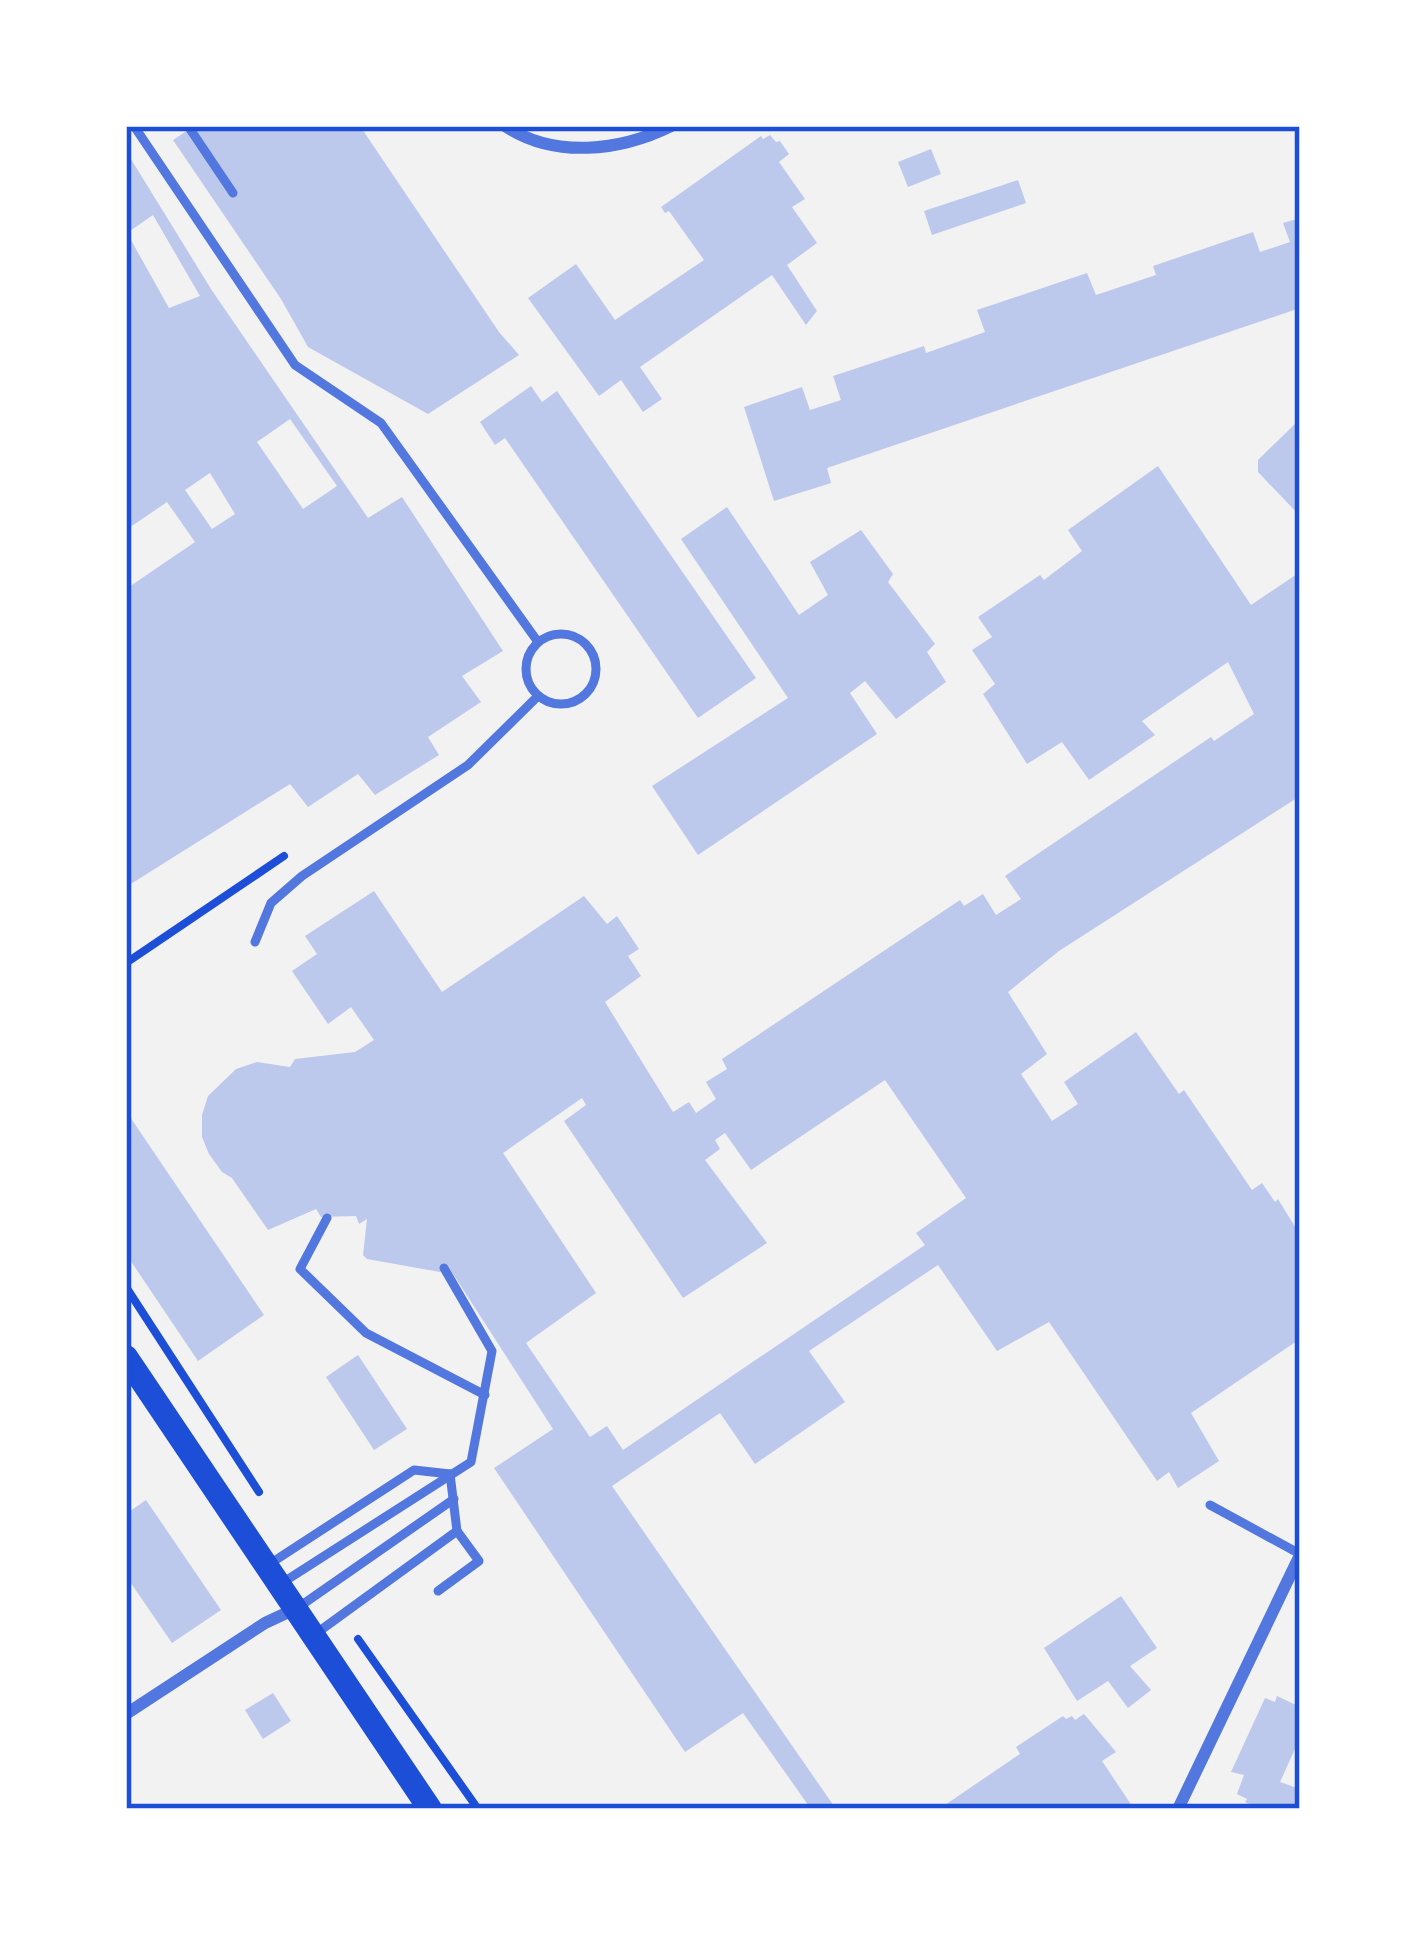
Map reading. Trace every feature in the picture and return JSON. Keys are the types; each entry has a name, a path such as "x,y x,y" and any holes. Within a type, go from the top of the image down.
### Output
{"main road":[{"path":"126,1357 430,1809"}],"street":[{"path":"505,126 533,141 589,148 646,138 671,126"},
{"path":"1178,1809 1300,1555"},
{"path":"126,1714 265,1623 295,1609"}],"lane":[{"path":"134,126 295,365 381,423 538,642"},
{"path":"188,126 233,194"},
{"path":"569,634 588,646 597,667 591,688 561,705 538,696 526,675 530,652 538,642 569,634"},
{"path":"254,942 271,903 302,876 468,765 538,696"},
{"path":"326,1218 300,1270 366,1333 485,1394"},
{"path":"272,1575 471,1462 492,1351 444,1268"},
{"path":"272,1575 414,1470 451,1474"},
{"path":"438,1591 479,1561 457,1531 451,1474"},
{"path":"295,1609 454,1499"},
{"path":"1210,1505 1300,1555"},
{"path":"313,1635 457,1531"}],"path":[{"path":"126,963 298,846"}],"building":[{"path":"194,126 360,126 519,355 428,414 308,347 281,299 173,140"},
{"path":"770,135 789,154 779,162 805,199 792,207 817,243 787,265 817,311 806,325 772,275 640,367 662,399 643,412 621,380 599,396 528,298 576,264 615,320 704,260 669,211 661,207 761,136"},
{"path":"931,149 941,174 908,187 898,162"},
{"path":"126,151 211,289 368,518 402,497 503,651 462,676 481,702 428,737 439,755 375,795 358,774 308,807 290,784 126,887 126,589 195,542 167,502 126,530","holes":["153,215 200,296 169,308 127,233","290,419 337,486 303,509 257,442","210,473 235,514 212,529 185,490"]},
{"path":"1018,180 1026,203 932,235 924,211"},
{"path":"1300,218 1300,308 827,468 831,483 774,501 744,407 802,387 810,410 841,400 833,376 924,346 926,353 985,332 977,310 1087,273 1096,295 1156,275 1153,266 1253,232 1260,252 1290,242 1283,223"},
{"path":"531,386 542,402 557,391 756,678 698,718 505,438 495,445 480,422"},
{"path":"1300,419 1300,516 1258,472 1258,460"},
{"path":"1158,466 1251,605 1300,572 1300,796 1059,951 1008,992 1047,1054 1021,1074 1052,1121 1078,1104 1064,1082 1136,1032 1179,1094 1184,1090 1252,1190 1262,1183 1275,1202 1278,1199 1300,1235 1300,1339 1191,1413 1219,1461 1178,1488 1169,1472 1157,1481 1049,1322 997,1351 938,1265 809,1351 845,1402 755,1464 720,1413 612,1486 836,1809 811,1809 743,1713 685,1752 494,1468 553,1429 448,1266 440,1272 367,1259 363,1255 367,1219 359,1224 356,1216 321,1217 316,1209 268,1230 209,1154 202,1137 202,1115 208,1096 236,1069 257,1062 290,1067 295,1059 355,1052 374,1040 351,1007 328,1024 292,971 317,954 305,936 374,891 442,992 584,896 607,924 617,916 639,949 628,956 641,976 605,1002 673,1112 689,1102 696,1113 716,1099 706,1082 727,1069 722,1059 960,900 964,906 983,894 996,915 1021,899 1005,876 1211,737 1214,741 1254,714 1228,662 1142,721 1155,735 1089,780 1062,742 1027,764 983,694 995,684 972,650 992,637 978,617 1040,575 1044,580 1082,551 1068,530","holes":["885,1080 966,1198 916,1233 925,1245 623,1450 607,1426 590,1437 526,1343 596,1293 503,1153 582,1098 586,1105 564,1121 683,1298 767,1243 705,1160 720,1149 715,1140 725,1133 751,1170"]},
{"path":"727,507 799,615 828,595 810,562 861,530 893,574 888,582 935,644 927,652 946,682 896,719 865,681 850,693 877,734 698,855 652,786 788,698 681,539"},
{"path":"126,1111 264,1315 198,1361 126,1254"},
{"path":"358,1355 407,1429 374,1450 326,1377"},
{"path":"146,1500 221,1610 172,1643 126,1576 126,1514"},
{"path":"1121,1596 1157,1648 1130,1666 1151,1690 1128,1708 1108,1681 1077,1701 1044,1648"},
{"path":"273,1693 291,1721 263,1739 245,1710"},
{"path":"1277,1696 1300,1707 1300,1738 1280,1782 1300,1789 1300,1809 1260,1809 1245,1802 1237,1794 1244,1775 1231,1772 1265,1698 1275,1702"},
{"path":"1084,1714 1116,1752 1102,1761 1132,1806 939,1809 1020,1754 1016,1747 1063,1716 1075,1720"}]}
